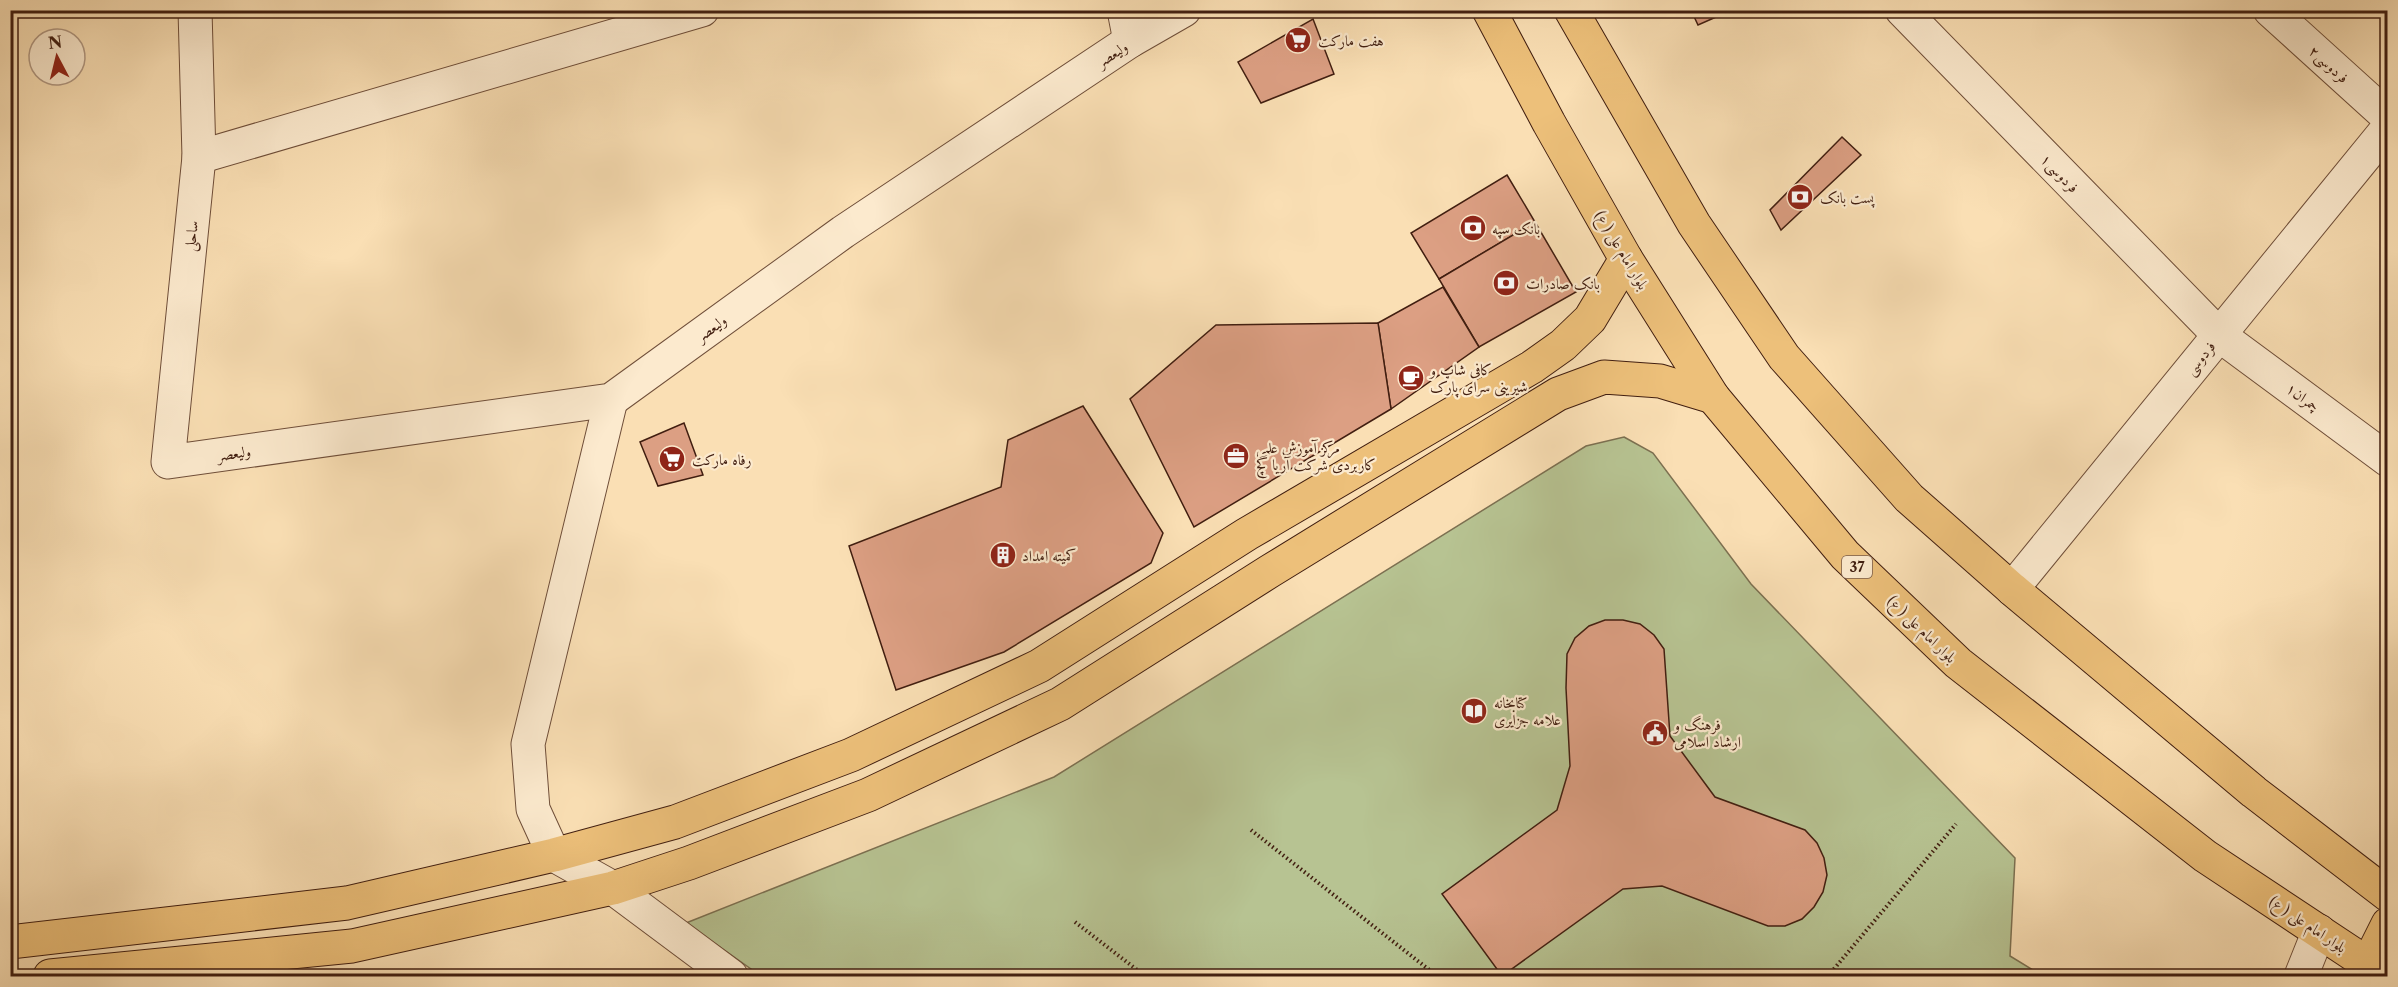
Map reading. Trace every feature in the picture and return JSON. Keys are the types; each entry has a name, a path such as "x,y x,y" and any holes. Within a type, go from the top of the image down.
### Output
{"main road":[{"name":"بلوار امام علی ( ع)","path":"1489,10 1549,123 1626,259 1713,398 1845,555 1958,663 2205,856 2378,968"},
{"path":"1571,10 1694,224 1784,357 1909,498 2012,589 2254,792 2388,895"},
{"path":"10,942 347,903 554,855 675,822 851,755 1039,666 1247,534 1540,362 1563,345 1590,319 1626,259"},
{"path":"50,976 352,946 613,888 689,863 868,795 1060,704 1270,571 1558,394 1604,377 1660,381 1713,398"},
{"path":"2378,968 2388,924"}],"street":[{"name":"ساحلی","path":"168,462 199,157 195,10"},
{"path":"199,157 649,18 702,10"},
{"name":"ولیعصر","path":"168,462 611,400 1127,26 1184,10"},
{"name":"فردوسی۱","path":"1902,10 2219,335"},
{"name":"فردوسی۲","path":"2270,10 2388,117"},
{"name":"فردوسی","path":"2012,589 2388,128"},
{"name":"چمران۱","path":"2219,335 2388,460"},
{"path":"611,400 528,744 533,809 554,855 613,888 731,976"},
{"path":"2301,976 2319,930"}],"path":[{"path":"1828,976 1956,824"},
{"path":"1251,830 1437,976"},
{"path":"1075,922 1145,976"}],"green space":[{"path":"1624,437 1653,453 1751,584 2015,858 2010,956 2043,976 761,976 686,923 1054,777 1586,446"}],"building":[{"path":"1691,10 1732,10 1698,25"},
{"name":"هفت مارکت","path":"1313,19 1334,74 1261,103 1238,62"},
{"name":"پست بانک","path":"1842,137 1861,155 1781,230 1770,210"},
{"name":"بانک سپه","path":"1507,175 1535,222 1439,279 1411,233"},
{"name":"بانک صادرات","path":"1535,222 1576,292 1479,347 1439,279"},
{"name":"کافی شاپ و شیرینی سرای پارک","path":"1443,287 1479,347 1391,409 1378,323"},
{"name":"مرکز آموزش علمی کاربردی شرکت آریا گچ","path":"1378,323 1391,409 1194,527 1130,399 1216,325"},
{"name":"کمیته امداد","path":"1083,406 1163,533 1151,563 1004,652 896,690 849,546 1001,487 1008,440"},
{"name":"رفاه مارکت","path":"684,423 703,475 658,486 640,442"},
{"path":"1605,620 1623,620 1640,624 1654,635 1664,649 1670,736 1715,797 1805,830 1817,843 1824,858 1827,875 1823,892 1814,907 1802,919 1785,926 1768,926 1662,886 1623,889 1502,976 1442,894 1557,810 1570,766 1566,688 1567,654 1575,638 1589,626"}],"place":[{"name":"هفت مارکت","path":"1298,40"},
{"name":"پست بانک","path":"1800,197"},
{"name":"بانک سپه","path":"1473,228"},
{"name":"بانک صادرات","path":"1506,283"},
{"name":"کافی شاپ و شیرینی سرای پارک","path":"1411,378"},
{"name":"مرکز آموزش علمی کاربردی شرکت آریا گچ","path":"1236,456"},
{"name":"رفاه مارکت","path":"672,459"},
{"name":"کمیته امداد","path":"1003,555"},
{"name":"کتابخانه علامه جزایری","path":"1474,711"},
{"name":"فرهنگ و ارشاد اسلامی","path":"1655,733"}]}
